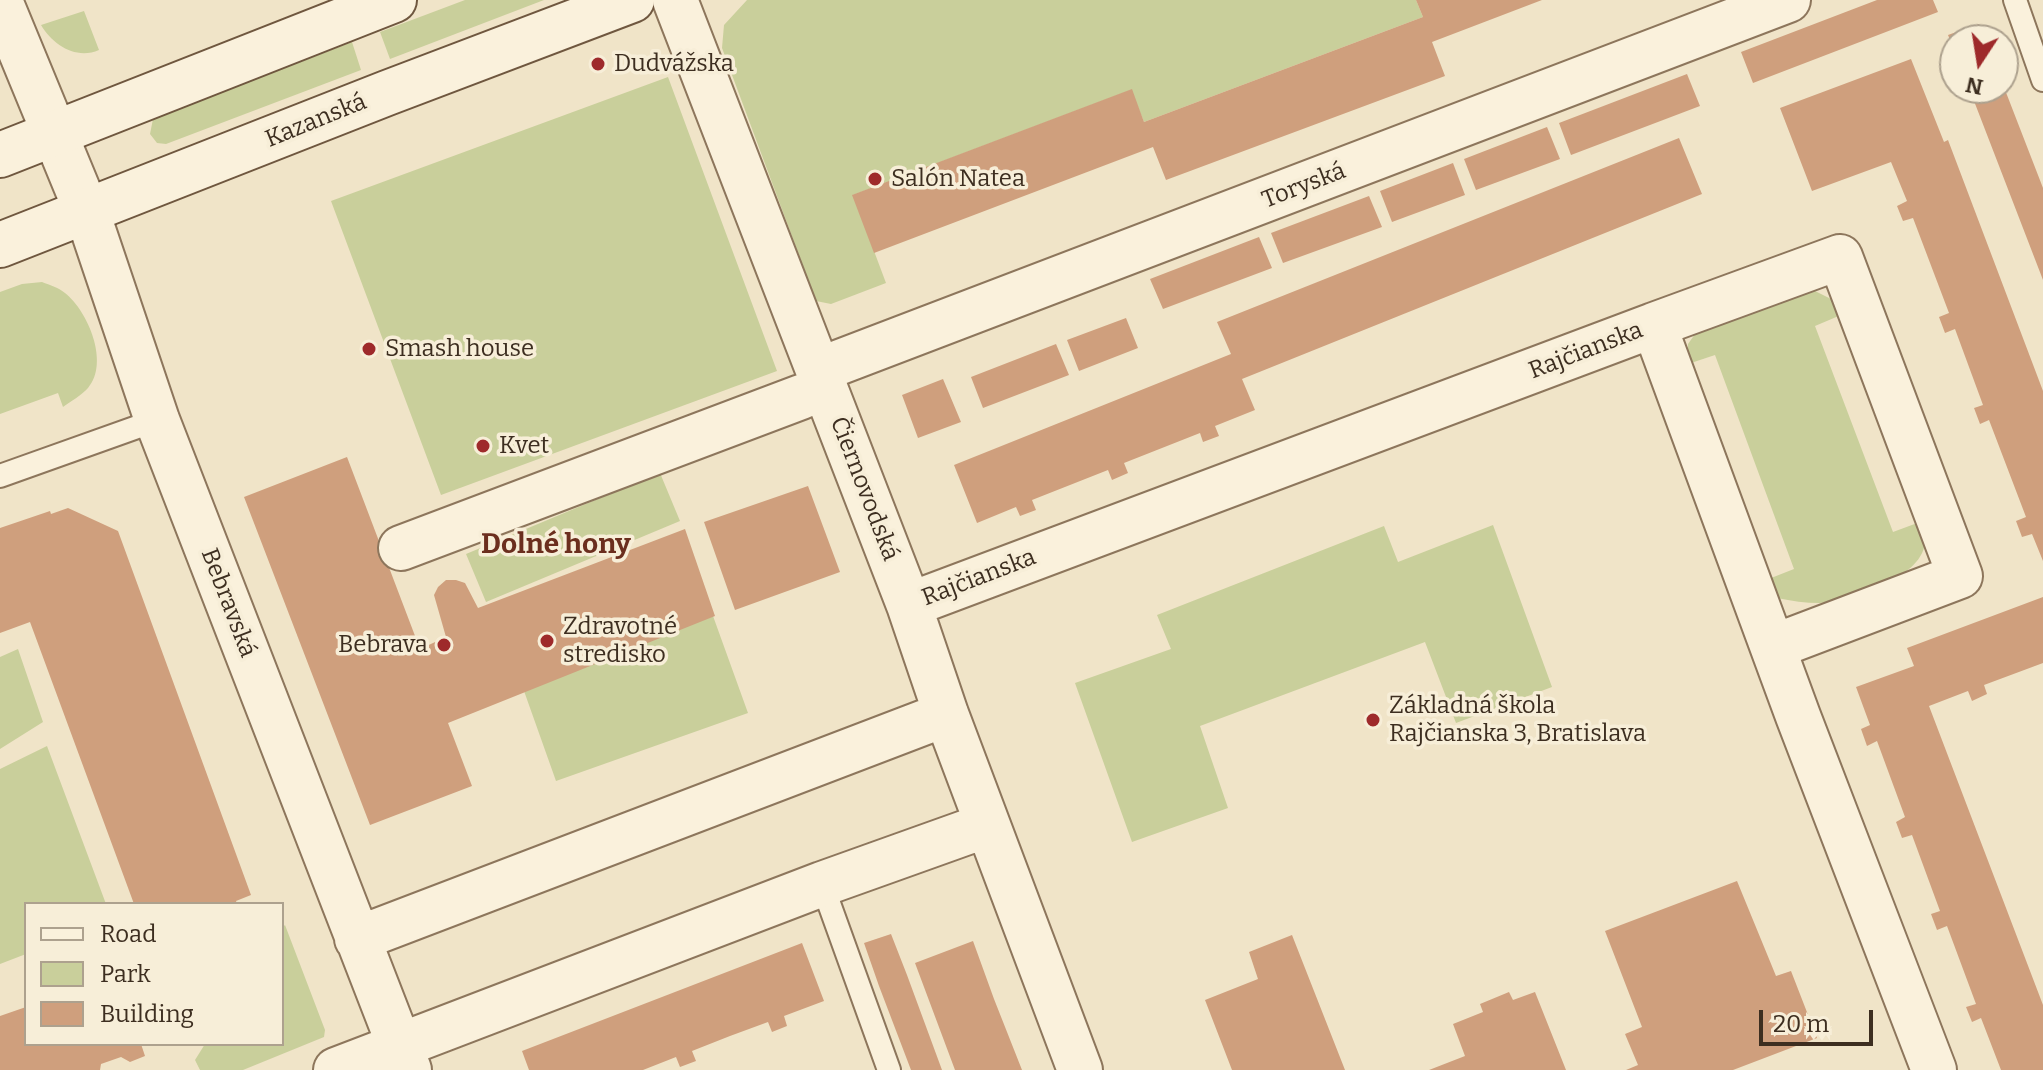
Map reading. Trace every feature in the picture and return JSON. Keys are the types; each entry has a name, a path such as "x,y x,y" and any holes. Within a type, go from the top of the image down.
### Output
{"street":[{"path":"0,155 394,0"},
{"name":"Kazanská","path":"0,245 632,0"},
{"name":"Čiernovodská","path":"675,0 810,384 909,605 946,714 1080,1070"},
{"name":"Toryská","path":"401,548 1788,0"},
{"path":"0,1 56,134"},
{"name":"Bebravská","path":"56,134 87,212 157,420 404,1058"},
{"path":"1654,325 1840,257 1960,576 1773,647"},
{"name":"Rajčianska","path":"909,605 1654,325 1934,1070"},
{"path":"357,939 946,714"},
{"path":"336,1070 404,1058 822,884 987,825"}],"lane":[{"path":"2015,0 2043,80"},
{"path":"0,476 157,420"},
{"path":"822,884 889,1070"}],"green space":[{"path":"465,0 544,0 390,59 380,32"},
{"path":"747,0 1416,0 1423,17 1144,122 1131,90 853,195 886,283 831,304 816,301 722,48 724,25"},
{"path":"84,11 99,50 90,53 66,49 52,39 41,25"},
{"path":"352,42 361,70 166,144 157,143 150,134 153,119"},
{"path":"668,77 777,371 441,495 331,201"},
{"path":"42,282 65,293 88,324 96,352 94,377 86,391 63,407 58,393 0,414 0,292 22,284"},
{"path":"1813,290 1833,300 1841,315 1815,326 1893,532 1920,522 1925,540 1922,553 1900,576 1867,592 1820,603 1777,598 1766,580 1794,569 1715,355 1688,364 1688,344 1700,327"},
{"path":"660,473 680,521 486,602 466,554"},
{"path":"1493,525 1552,687 1456,723 1425,642 1200,726 1228,808 1132,842 1075,683 1171,649 1157,615 1384,526 1398,562"},
{"path":"713,616 748,713 556,781 524,691"},
{"path":"18,649 43,722 0,749 0,657"},
{"path":"47,746 105,902 24,902 24,955 0,964 0,769"},
{"path":"284,926 325,1030 324,1037 243,1070 200,1070 195,1060 204,1046 284,1046"}],"building":[{"path":"1416,0 1542,0 1432,42 1445,76 1166,180 1153,147 874,253 852,195 1132,89 1144,122 1423,17"},
{"path":"1877,0 1933,0 1938,12 1753,83 1741,52"},
{"path":"1911,59 1944,142 1948,140 2043,391 2043,561 2032,534 2022,537 2016,521 2026,517 1989,420 1980,424 1974,408 1983,405 1955,329 1945,333 1939,317 1949,313 1913,218 1903,221 1897,206 1907,201 1891,162 1812,191 1780,108"},
{"path":"1687,74 1700,106 1571,155 1559,123"},
{"path":"1975,104 2010,104 2043,188 2043,280"},
{"path":"1547,127 1560,159 1476,190 1464,159"},
{"path":"1679,138 1702,194 1242,379 1255,410 1215,426 1219,436 1203,442 1200,433 1124,463 1128,473 1112,480 1108,470 1032,500 1036,510 1020,516 1016,507 977,523 954,465 1231,354 1217,322"},
{"path":"1453,163 1465,195 1392,222 1380,191"},
{"path":"1369,196 1382,227 1283,263 1271,233"},
{"path":"1259,237 1272,268 1163,309 1150,279"},
{"path":"1126,318 1138,348 1079,371 1067,340"},
{"path":"1056,344 1069,375 983,408 971,377"},
{"path":"943,379 961,422 918,438 902,395"},
{"name":"Zdravotné stredisko","path":"347,457 420,649 446,637 434,595 446,580 465,583 478,608 685,529 715,616 448,723 472,786 370,825 244,497"},
{"path":"808,486 840,572 735,610 704,522"},
{"path":"68,508 118,531 251,895 236,902 133,902 30,622 0,633 0,528 50,511 51,514"},
{"path":"2043,597 2043,663 1984,685 1987,694 1972,701 1968,691 1929,706 2043,1005 2043,1070 2001,1070 1981,1018 1972,1022 1966,1007 1976,1004 1947,926 1937,930 1931,914 1940,911 1912,835 1902,838 1896,822 1905,817 1877,741 1867,746 1861,729 1870,725 1856,687 1914,666 1907,648"},
{"path":"1737,881 1776,976 1791,971 1817,1038 1733,1070 1626,1070 1638,1065 1625,1034 1642,1027 1605,931"},
{"path":"891,934 942,1070 911,1070 879,986 864,943"},
{"path":"1292,935 1345,1070 1232,1070 1205,1000 1258,979 1249,952"},
{"path":"973,941 1022,1070 955,1070 915,963"},
{"path":"802,943 824,1001 784,1016 787,1026 772,1032 768,1022 730,1036 692,1051 696,1061 680,1067 676,1057 643,1070 529,1070 522,1051"},
{"path":"1509,992 1513,1000 1535,992 1566,1070 1429,1070 1465,1056 1453,1024 1483,1012 1480,1004"},
{"path":"24,1008 24,1046 142,1046 145,1056 130,1062 121,1057 101,1064 100,1070 0,1070 0,1016"}],"place":[{"name":"Dudvážska","path":"598,64"},
{"name":"Salón Natea","path":"875,179"},
{"name":"Smash house","path":"369,349"},
{"name":"Kvet","path":"483,446"},
{"name":"Zdravotné stredisko","path":"547,641"},
{"name":"Bebrava","path":"444,645"},
{"name":"Základná škola Rajčianska 3, Bratislava","path":"1373,720"}],"district":[{"name":"Dolné hony","path":"556,545"}]}
